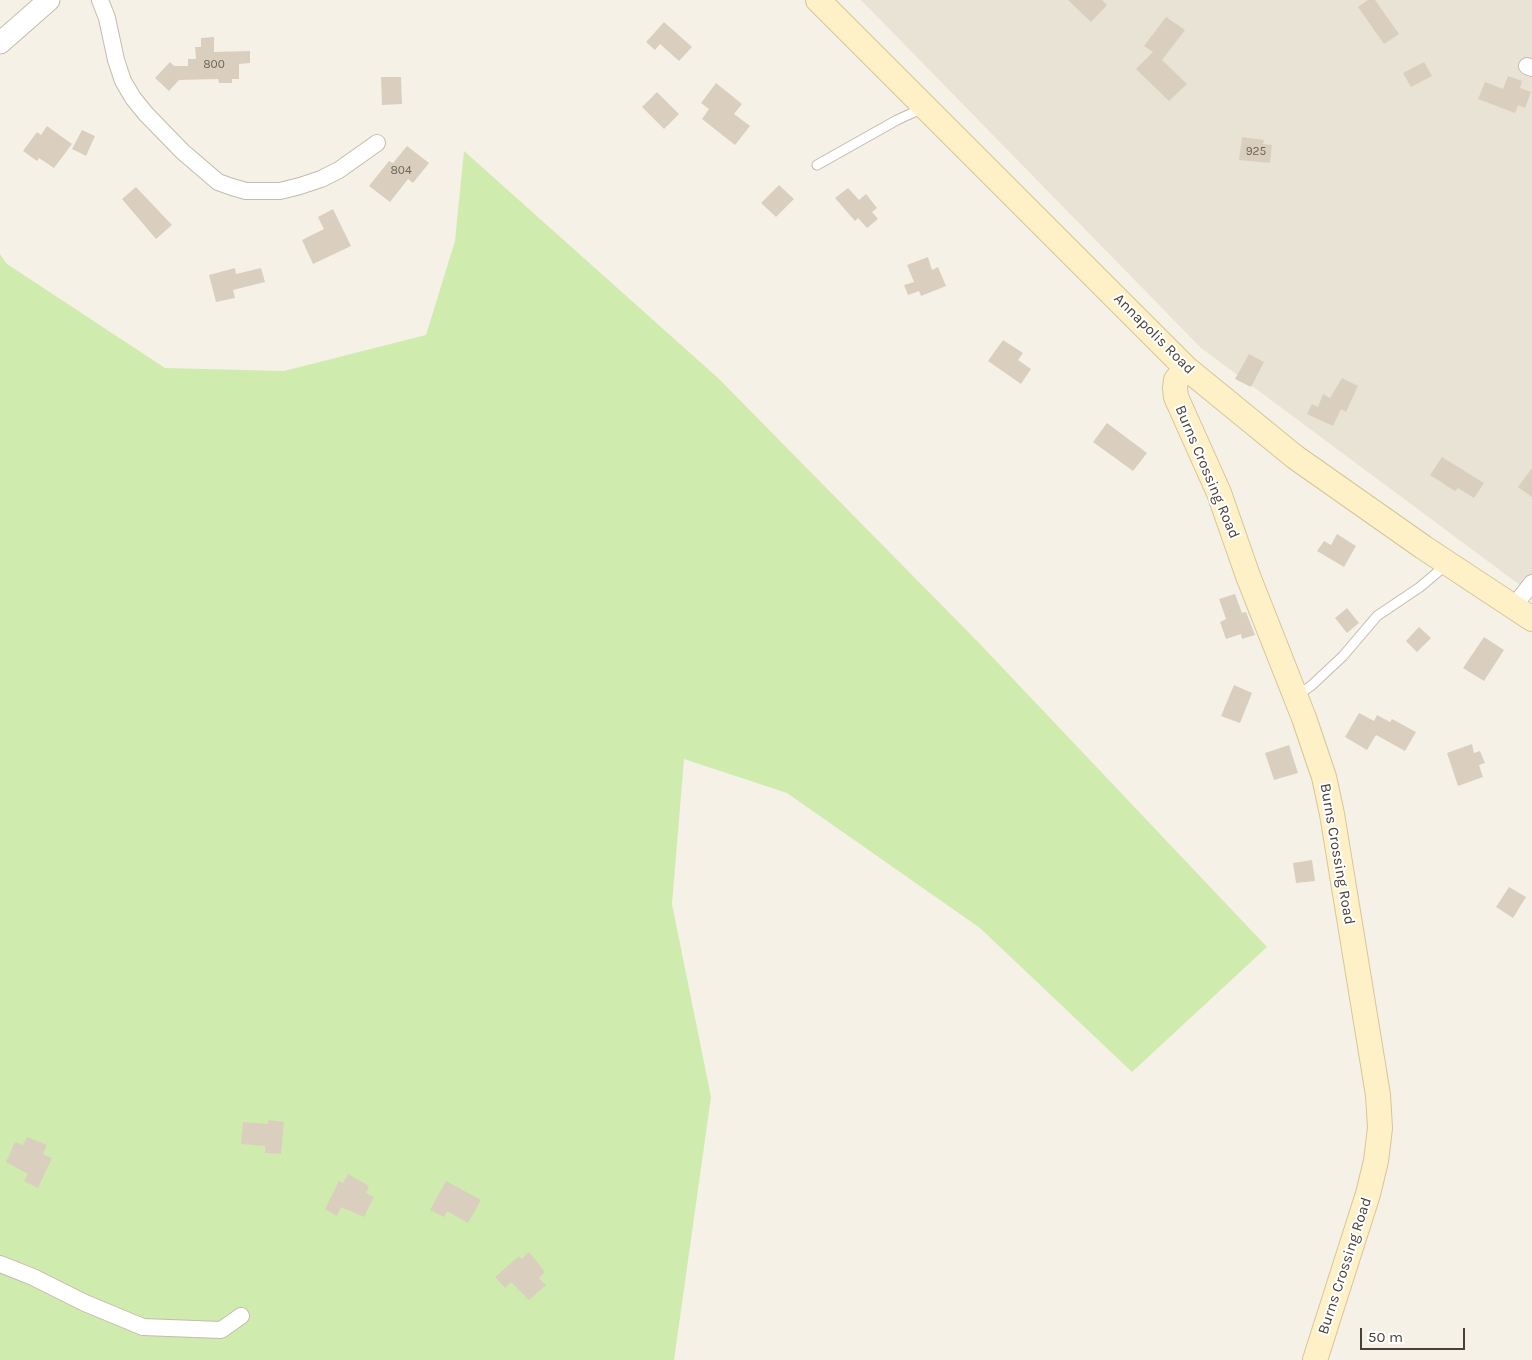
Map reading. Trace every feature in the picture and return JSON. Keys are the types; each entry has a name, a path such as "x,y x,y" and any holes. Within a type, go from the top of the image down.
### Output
{"main road":[{"name":"Annapolis Road","path":"818,0 1186,368 1295,457 1448,563 1523,612"},
{"name":"Burns Crossing Road","path":"1186,368 1176,380 1176,397 1219,492 1248,576 1296,696 1324,777 1332,814 1378,1095 1380,1128 1376,1161 1368,1194 1315,1360"}],"street":[{"path":"0,43 49,0"},
{"path":"100,0 107,18 116,60 123,81 133,98 183,152 218,182 246,191 280,191 321,179 339,170 377,143"},
{"path":"1523,612 1532,583"},
{"path":"0,1264 143,1327 221,1330 242,1316"}],"lane":[{"path":"817,165 898,120 926,107"},
{"path":"1296,696 1311,686 1343,656 1377,616 1420,587 1448,563"}],"shaded area":[{"path":"861,0 1532,0 1532,594 1201,348"}],"green space":[{"path":"464,151 718,378 979,643 1267,947 1132,1072 980,928 787,793 684,759 672,904 711,1097 674,1360 0,1360 0,254 7,264 165,368 284,371 426,335 455,241"}],"building":[{"path":"1068,0 1102,0 1107,5 1091,22"},
{"path":"1368,0 1375,0 1399,34 1384,44 1358,7"},
{"path":"1166,17 1185,30 1162,60 1187,84 1169,101 1136,69 1153,52 1144,46"},
{"path":"664,22 692,47 679,61 660,44 655,50 646,42"},
{"path":"214,37 214,52 250,51 250,63 239,64 239,79 232,79 232,83 219,83 218,79 179,80 169,91 155,78 170,62 174,66 188,66 188,59 196,59 195,47 201,47 201,38"},
{"path":"1424,62 1432,76 1411,87 1403,73"},
{"path":"1508,76 1522,81 1520,88 1531,92 1525,108 1518,105 1515,113 1478,99 1485,82 1503,89"},
{"path":"381,77 401,77 402,104 382,105"},
{"path":"716,83 742,104 734,114 750,126 735,145 702,119 709,109 701,103"},
{"path":"657,92 679,114 664,129 642,107"},
{"path":"47,126 72,144 54,168 39,158 37,161 23,151 37,132 41,135"},
{"path":"82,130 95,136 86,156 72,149"},
{"path":"1242,137 1264,140 1263,144 1272,145 1270,163 1239,160"},
{"path":"407,146 429,163 413,183 408,179 390,202 369,186 389,161 393,163"},
{"path":"779,185 794,199 776,217 761,203"},
{"path":"136,187 172,225 156,239 122,199"},
{"path":"848,188 859,200 866,194 877,208 872,212 878,219 867,228 858,218 855,221 835,198"},
{"path":"333,209 351,246 313,264 302,240 324,229 318,217"},
{"path":"928,257 932,270 938,267 946,286 921,296 919,291 908,295 904,285 914,282 907,265"},
{"path":"235,268 236,274 261,268 265,282 233,290 235,298 216,302 209,275"},
{"path":"1003,340 1023,353 1018,360 1031,369 1021,384 988,361"},
{"path":"1249,354 1264,362 1251,387 1235,379"},
{"path":"1342,378 1358,386 1346,412 1341,409 1333,426 1307,414 1312,404 1318,407 1323,394 1330,398"},
{"path":"1107,423 1147,453 1133,471 1093,442"},
{"path":"1442,457 1484,483 1474,498 1458,488 1455,491 1430,475"},
{"path":"1532,468 1532,497 1518,487"},
{"path":"1337,534 1356,546 1344,567 1317,551 1324,541 1331,545"},
{"path":"1235,594 1242,613 1246,612 1255,635 1242,639 1241,634 1226,639 1220,622 1226,619 1219,599"},
{"path":"1347,608 1359,623 1347,633 1335,618"},
{"path":"1419,627 1431,638 1417,652 1406,641"},
{"path":"1484,637 1504,650 1484,681 1463,668"},
{"path":"1234,685 1252,693 1240,723 1221,716"},
{"path":"1359,713 1374,721 1377,715 1390,722 1392,719 1416,732 1405,751 1376,735 1367,750 1345,737"},
{"path":"1472,744 1474,753 1480,751 1485,763 1479,765 1483,777 1458,786 1447,753"},
{"path":"1289,745 1298,773 1274,780 1265,753"},
{"path":"1312,860 1315,881 1296,883 1293,863"},
{"path":"1509,887 1526,897 1513,918 1496,907"},
{"path":"268,1120 284,1122 281,1154 265,1153 265,1146 241,1144 243,1122 268,1124"},
{"path":"27,1137 47,1145 43,1154 52,1158 38,1188 24,1181 28,1174 6,1162 15,1142 23,1145"},
{"path":"348,1174 369,1186 366,1193 374,1197 364,1217 341,1207 337,1216 325,1209 339,1181 343,1183"},
{"path":"446,1181 481,1200 468,1223 447,1211 444,1217 430,1210"},
{"path":"529,1252 545,1272 539,1278 546,1285 529,1300 511,1282 505,1288 495,1277 519,1256 522,1259"}]}
